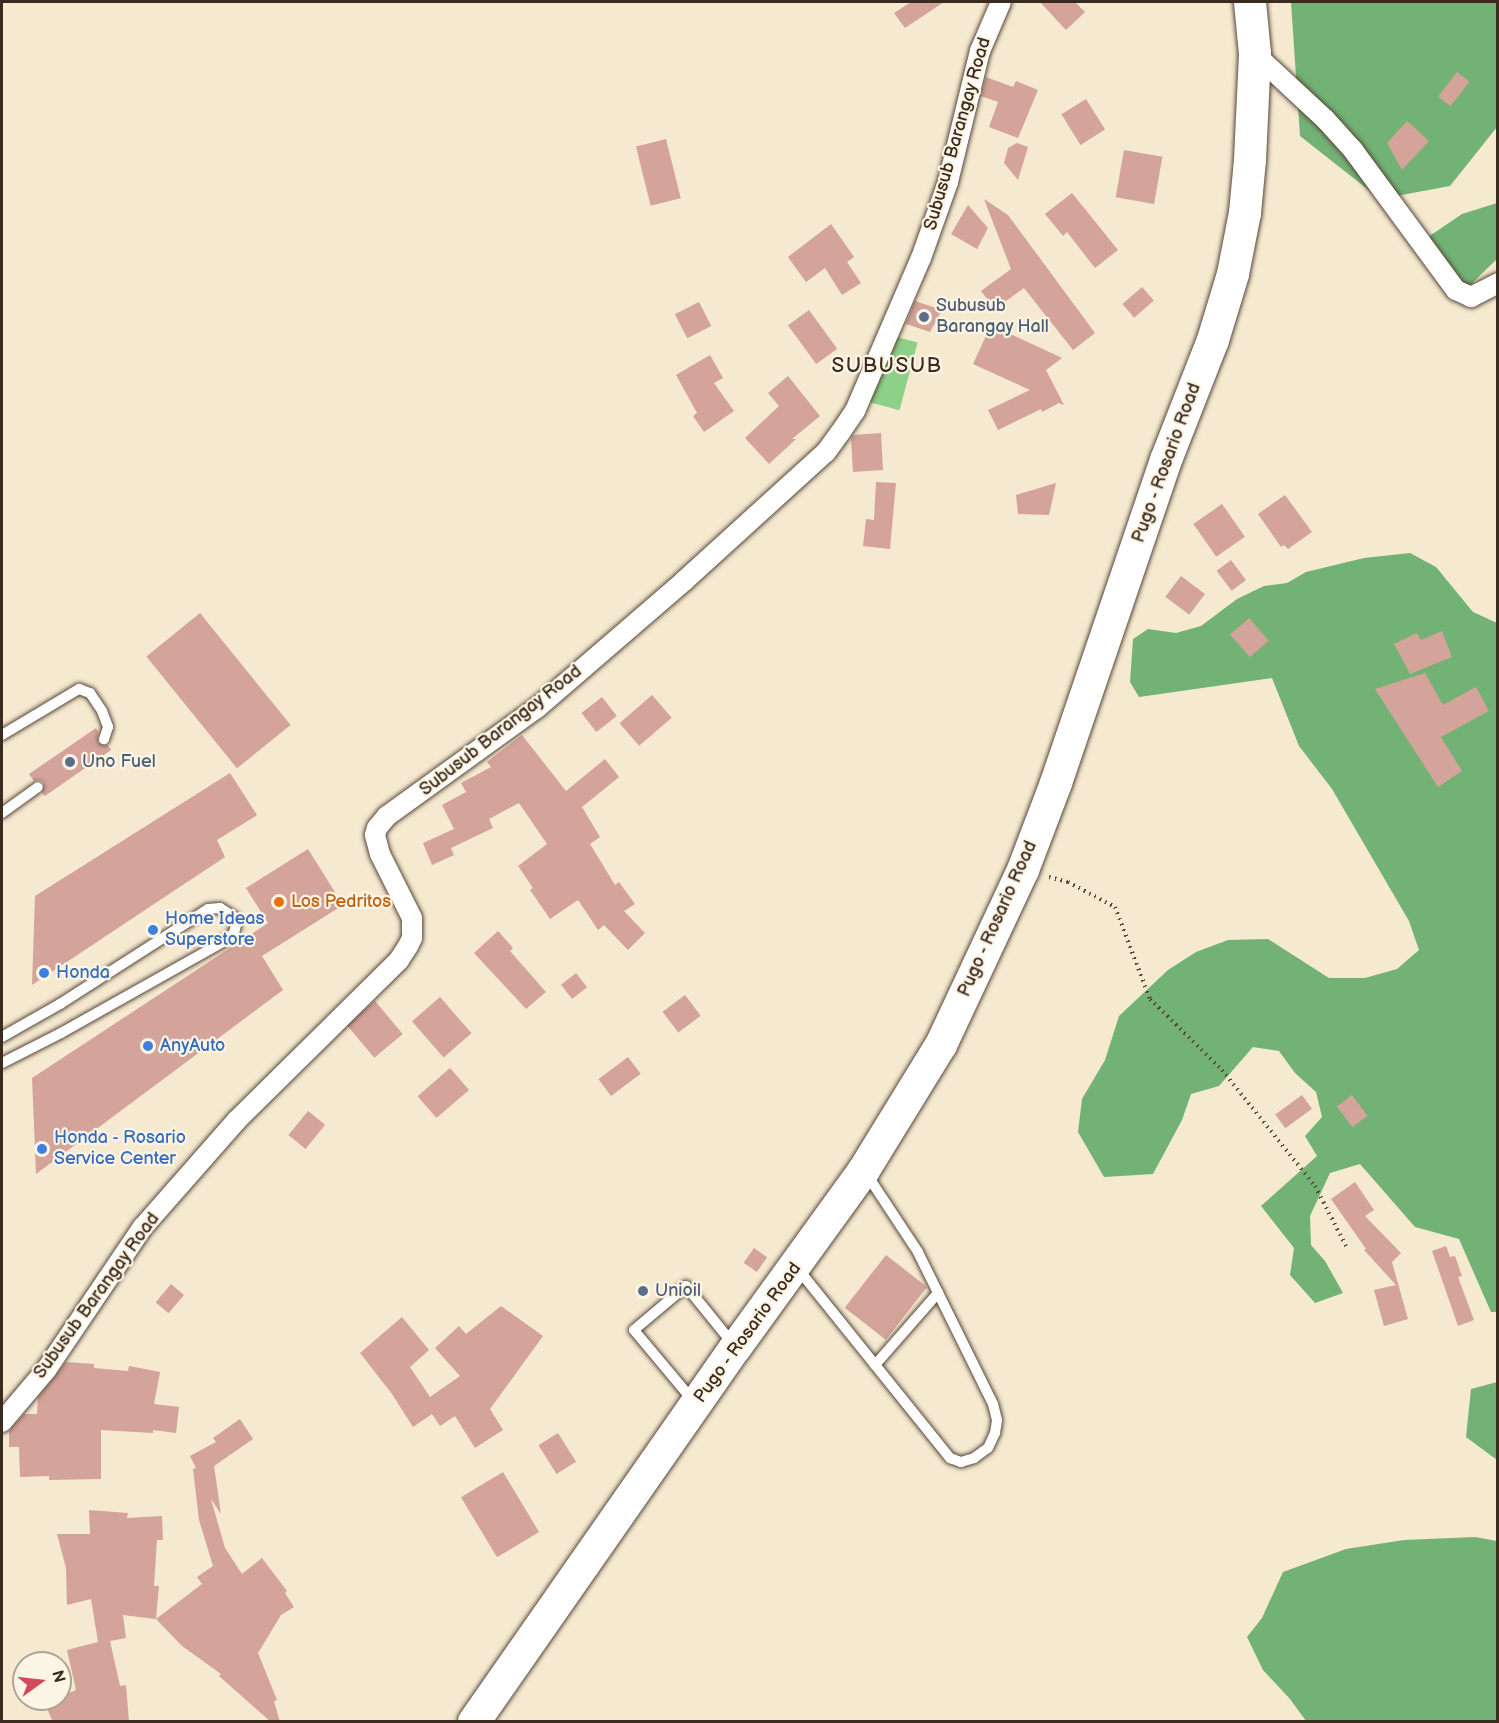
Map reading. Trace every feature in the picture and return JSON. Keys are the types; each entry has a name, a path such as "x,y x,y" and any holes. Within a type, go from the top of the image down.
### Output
{"main road":[{"name":"Pugo - Rosario Road","path":"474,1722 736,1347 864,1170 941,1045 1023,870 1056,783 1166,460 1213,340 1233,274 1245,213 1255,54 1250,2"}],"street":[{"name":"Subusub Barangay Road","path":"2,1422 46,1370 143,1227 236,1121 399,960 408,946 412,938 412,918 380,854 375,835 377,828 387,816 537,708 684,581 826,452 840,433 855,411 921,258 948,182 980,51 1001,2"},
{"path":"1255,54 1325,119 1353,150 1456,290 1472,297 1497,282"}],"lane":[{"path":"2,735 79,689 90,693 102,711 108,727 104,739"},
{"path":"2,813 38,787"},
{"path":"2,1037 60,1004 208,909 220,908 234,917 237,925 234,933 223,942 61,1033 2,1063"},
{"path":"796,1267 950,1458 961,1462 975,1458 988,1448 995,1433 997,1420 993,1404 918,1252 864,1170"},
{"path":"696,1405 634,1330 686,1286 736,1347"},
{"path":"875,1365 938,1293"}],"path":[{"path":"1023,870 1068,882 1114,907 1150,999 1222,1070 1315,1186 1347,1248"}],"green space":[{"path":"1291,2 1497,2 1497,127 1450,186 1380,199 1300,136"},
{"path":"1497,203 1497,259 1465,290 1428,237 1462,214"},
{"path":"878,332 918,343 899,410 860,400"},
{"path":"1410,553 1436,567 1473,612 1497,623 1497,1312 1491,1312 1459,1239 1415,1227 1360,1164 1330,1173 1310,1216 1311,1245 1325,1261 1343,1293 1315,1303 1290,1275 1294,1248 1261,1206 1317,1156 1305,1136 1322,1117 1316,1092 1295,1073 1279,1051 1253,1047 1219,1086 1191,1094 1182,1120 1153,1174 1104,1177 1078,1132 1082,1099 1105,1060 1119,1016 1168,970 1196,952 1228,940 1268,939 1329,978 1365,978 1397,969 1419,950 1409,921 1332,789 1299,746 1272,678 1139,697 1130,682 1133,639 1148,629 1176,633 1201,626 1237,599 1264,586 1287,583 1306,572 1364,558"},
{"path":"1498,1382 1497,1460 1466,1437 1471,1389"},
{"path":"1475,1537 1497,1541 1497,1721 1306,1721 1290,1699 1263,1670 1247,1637 1262,1618 1283,1572 1346,1549 1404,1540"}],"building":[{"path":"911,2 944,2 905,28 894,13"},
{"path":"1040,2 1075,2 1085,12 1066,30"},
{"path":"1457,72 1470,82 1451,106 1438,96"},
{"path":"986,77 1013,87 1016,81 1038,90 1018,138 989,127 998,102 981,96"},
{"path":"1086,99 1105,130 1080,145 1061,114"},
{"path":"1407,121 1429,141 1402,170 1387,143"},
{"path":"666,139 681,198 651,206 636,146"},
{"path":"1017,143 1028,147 1018,180 1004,163 1008,148"},
{"path":"1124,150 1162,157 1154,204 1116,197"},
{"path":"1072,193 1118,250 1095,268 1067,232 1063,236 1045,214"},
{"path":"984,199 1008,215 1095,333 1073,350 1024,288 995,309 981,291 1011,269"},
{"path":"968,205 988,228 977,249 951,234"},
{"path":"831,224 854,257 847,262 861,283 842,295 825,268 806,282 788,257"},
{"path":"1142,287 1154,301 1134,318 1122,304"},
{"name":"Subusub Barangay Hall","path":"915,301 942,310 930,332 906,324"},
{"path":"699,302 711,326 687,338 675,314"},
{"path":"809,310 837,349 816,364 788,325"},
{"path":"991,325 1062,358 1046,370 1064,405 1059,403 1042,412 1041,409 998,430 988,410 1030,390 973,364"},
{"path":"710,355 723,378 714,383 734,411 704,432 693,416 697,413 676,375"},
{"path":"788,376 820,416 792,439 796,439 769,464 745,438 779,406 768,393"},
{"path":"881,433 883,470 853,472 851,439 853,435"},
{"path":"876,482 896,483 890,549 863,546 866,519 874,520"},
{"path":"1056,483 1049,515 1018,514 1016,495"},
{"path":"1285,495 1312,532 1288,549 1284,545 1281,547 1258,514"},
{"path":"1222,504 1245,537 1216,557 1193,524"},
{"path":"1231,560 1246,580 1232,591 1217,571"},
{"path":"1181,576 1205,594 1189,615 1165,597"},
{"path":"200,613 291,725 237,768 146,656"},
{"path":"1249,618 1269,641 1250,657 1230,634"},
{"path":"1442,631 1452,657 1410,674 1394,644 1417,633 1421,640"},
{"path":"1425,673 1443,705 1476,687 1489,711 1441,737 1462,771 1438,787 1375,689"},
{"path":"652,695 672,718 639,746 620,723"},
{"path":"602,697 617,716 596,732 582,713"},
{"name":"Uno Fuel","path":"96,728 98,743 108,745 111,750 45,796 42,793 44,783 40,780 34,781 29,774"},
{"path":"522,735 566,791 605,759 619,777 582,807 600,837 590,844 615,885 619,882 635,904 624,911 645,933 628,950 604,925 598,930 578,900 550,919 530,890 533,888 518,866 547,844 519,803 489,819 493,828 451,848 454,855 432,865 423,843 454,829 442,805 466,792 461,783 491,767 487,762"},
{"path":"230,773 257,815 217,840 225,857 32,985 35,896"},
{"path":"308,849 343,905 262,956 283,990 36,1174 32,1078 268,923 246,888"},
{"path":"498,931 513,948 510,951 546,992 526,1009 474,953"},
{"path":"576,973 587,987 572,999 561,985"},
{"path":"685,995 701,1016 678,1033 663,1012"},
{"path":"440,997 471,1033 444,1058 412,1021"},
{"path":"375,1001 403,1034 374,1058 347,1025"},
{"path":"628,1057 641,1074 611,1096 598,1079"},
{"path":"450,1068 469,1090 437,1118 418,1096"},
{"path":"1302,1095 1312,1109 1285,1128 1275,1114"},
{"path":"1352,1095 1368,1116 1352,1127 1337,1106"},
{"path":"308,1111 325,1125 306,1149 288,1135"},
{"path":"1355,1182 1374,1210 1365,1216 1401,1253 1392,1262 1408,1319 1384,1326 1374,1290 1396,1285 1364,1250 1366,1249 1331,1199"},
{"path":"1446,1246 1450,1257 1455,1256 1462,1276 1458,1277 1474,1320 1458,1326 1432,1251"},
{"path":"754,1248 767,1257 757,1272 744,1263"},
{"path":"886,1255 927,1287 886,1340 845,1308"},
{"path":"171,1284 184,1295 169,1313 156,1302"},
{"path":"501,1306 543,1336 490,1409 503,1430 475,1448 455,1416 440,1426 432,1414 413,1427 392,1394 360,1353 402,1317 429,1350 410,1367 430,1397 460,1376 435,1348 459,1326 466,1334"},
{"path":"66,1362 94,1364 94,1368 128,1371 129,1366 160,1372 154,1404 179,1407 176,1433 153,1430 153,1433 101,1430 101,1479 49,1480 49,1476 20,1477 19,1447 9,1447 9,1431 24,1414 37,1414 38,1397"},
{"path":"240,1419 253,1439 214,1466 221,1514 211,1499 225,1548 242,1574 262,1558 287,1591 285,1593 294,1607 281,1615 258,1653 277,1700 274,1701 280,1722 271,1722 219,1676 221,1674 182,1646 156,1619 202,1584 197,1577 213,1566 199,1520 193,1469 196,1468 190,1456 216,1442 213,1438"},
{"path":"558,1433 576,1462 557,1474 538,1445"},
{"path":"503,1472 539,1532 497,1557 461,1497"},
{"path":"89,1510 128,1513 127,1518 162,1516 163,1540 157,1540 154,1586 159,1586 156,1619 123,1615 126,1638 110,1641 120,1686 126,1685 129,1722 53,1722 48,1711 72,1711 72,1692 76,1690 72,1672 72,1651 67,1650 98,1642 91,1599 67,1605 66,1568 57,1534 90,1534"}],"place":[{"name":"Subusub Barangay Hall","path":"924,317"},
{"name":"Uno Fuel","path":"70,762"},
{"name":"Los Pedritos","path":"279,902"},
{"name":"Home Ideas Superstore","path":"153,930"},
{"name":"Honda","path":"44,973"},
{"name":"AnyAuto","path":"148,1046"},
{"name":"Honda - Rosario Service Center","path":"42,1149"},
{"name":"Unioil","path":"643,1291"}],"district":[{"name":"SUBUSUB","path":"887,366"}]}
